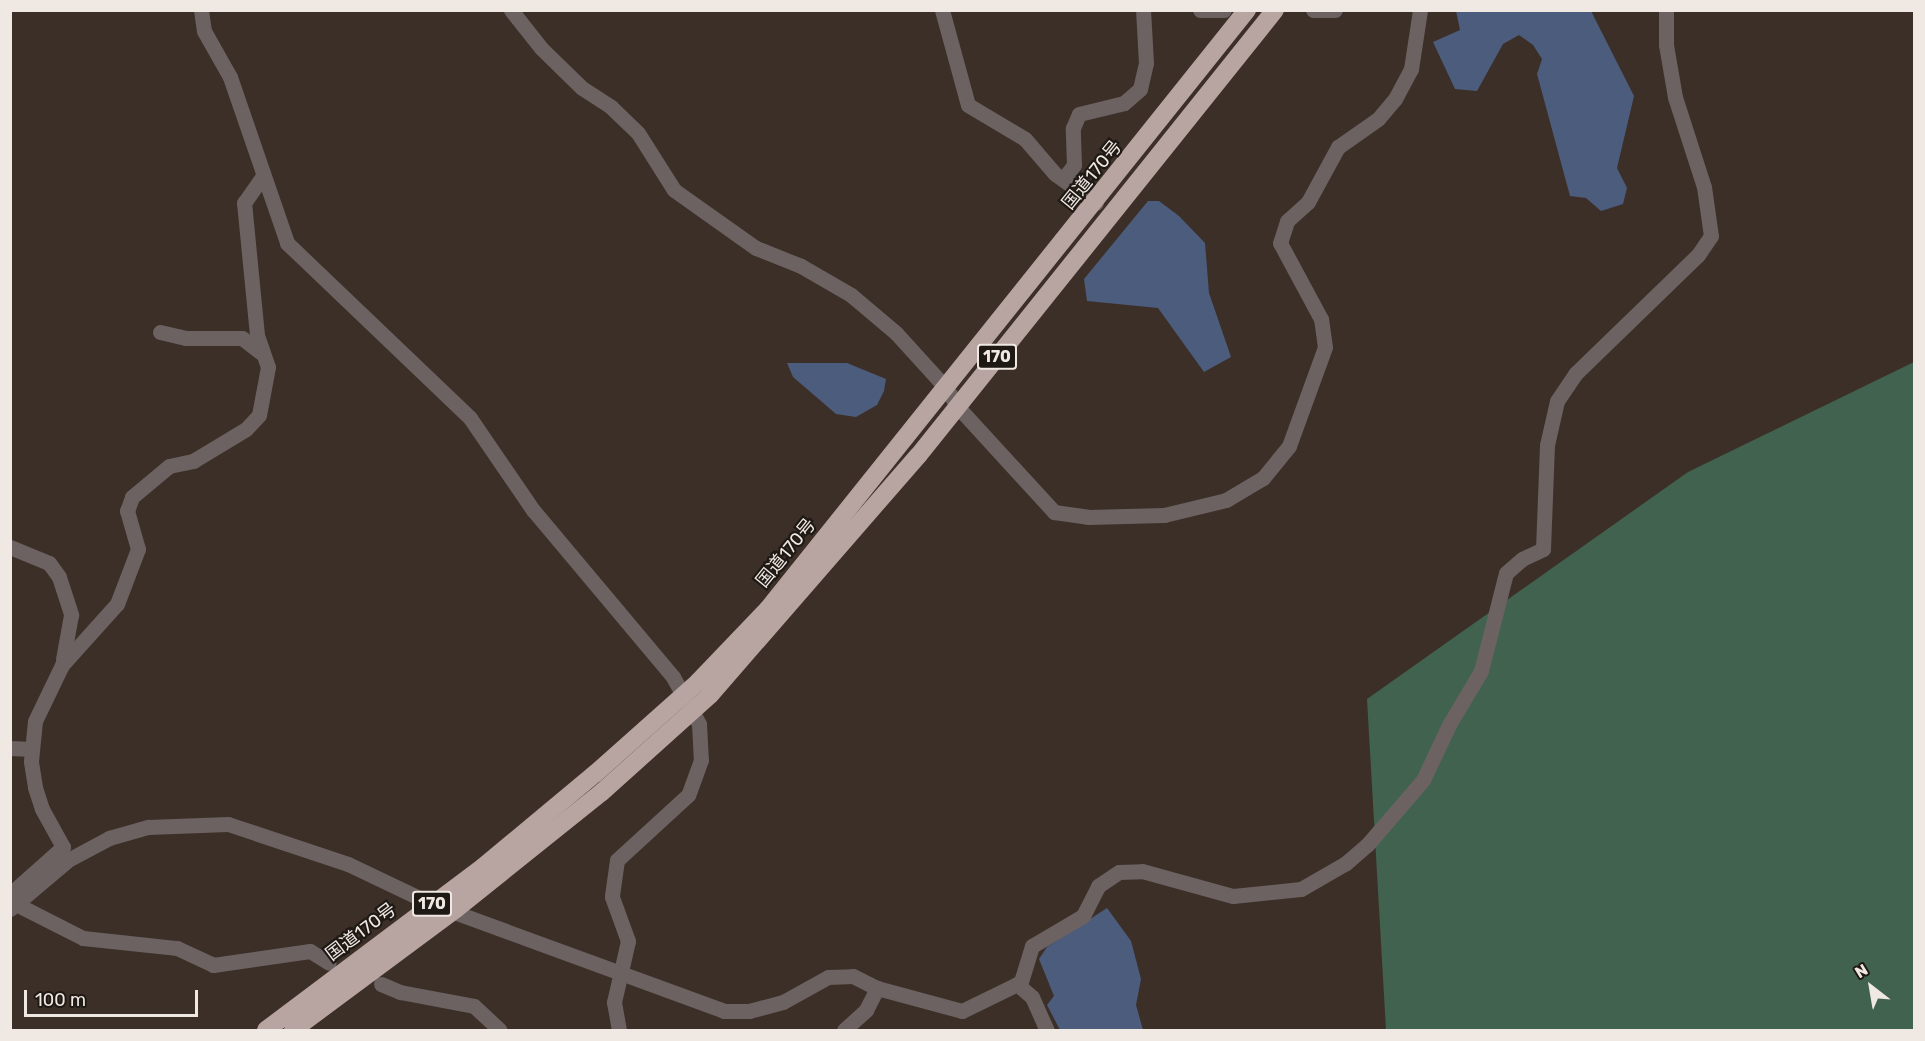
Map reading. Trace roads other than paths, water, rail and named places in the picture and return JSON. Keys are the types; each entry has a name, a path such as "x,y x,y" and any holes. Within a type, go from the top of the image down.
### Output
{"highway":[{"name":"国道170号","path":"266,1030 483,867 704,688 1096,203 1247,10"},
{"name":"国道170号","path":"293,1030 456,909 602,792 799,596 957,406 1275,10"}],"street":[{"path":"201,10 204,31 230,77 287,243 470,418 533,510 673,677 699,724 701,760 688,795 617,860 612,897 628,941 614,1002 619,1030"},
{"path":"511,10 574,80 611,107 638,134 674,190 756,248 801,266 851,295 896,333 947,389 957,406 1054,512 1088,517 1187,512 1226,500 1263,478 1288,446 1325,346 1321,319 1280,243 1287,221 1308,202 1338,147 1378,119 1395,99 1411,69 1420,10"},
{"path":"942,10 968,105 1025,139 1063,179 1096,203"},
{"path":"1063,179 1074,165 1073,128 1079,114 1124,103 1140,89 1146,63 1143,10"},
{"path":"1200,10 1224,10"},
{"path":"1313,10 1335,10"},
{"path":"11,902 68,860 109,838 148,827 195,823 228,824 277,838 385,879 432,904 456,909 724,1011 749,1011 783,1002 828,977 853,976 877,988 962,1011 1017,984 1020,985 1032,946 1083,916 1098,886 1119,872 1142,871 1233,896 1301,889 1346,863 1367,845 1423,780 1450,723 1481,671 1506,573 1522,559 1543,549 1547,445 1557,400 1575,374 1698,255 1711,236 1704,187 1674,97 1666,45 1666,10"},
{"path":"62,665 117,604 138,549 127,511 132,497 169,466 193,461 246,429 259,415 268,367 260,352 244,204 263,176"},
{"path":"160,332 186,338 242,338 260,352"},
{"path":"10,547 49,563 59,577 71,615 62,665 36,721 31,749 42,809 63,847 11,902"},
{"path":"10,748 31,749"},
{"path":"11,902 83,938 177,948 213,965 310,951 329,963"},
{"path":"381,984 474,1006 500,1030"},
{"path":"1017,984 1032,997 1047,1030"},
{"path":"844,1030 866,1010 877,988"}],"water":[{"path":"1456,11 1591,11 1634,96 1617,168 1627,188 1623,204 1601,211 1586,198 1570,196 1537,74 1542,59 1533,45 1519,35 1503,44 1477,91 1455,89 1433,42 1460,30"},
{"path":"1148,201 1159,201 1179,216 1205,243 1209,293 1231,357 1204,372 1158,308 1087,301 1084,279"},
{"path":"787,363 847,363 886,379 884,391 877,405 856,417 836,414 793,377"},
{"path":"1107,908 1131,941 1141,979 1136,1005 1143,1030 1060,1030 1047,1005 1054,996 1039,959 1047,947"}]}
